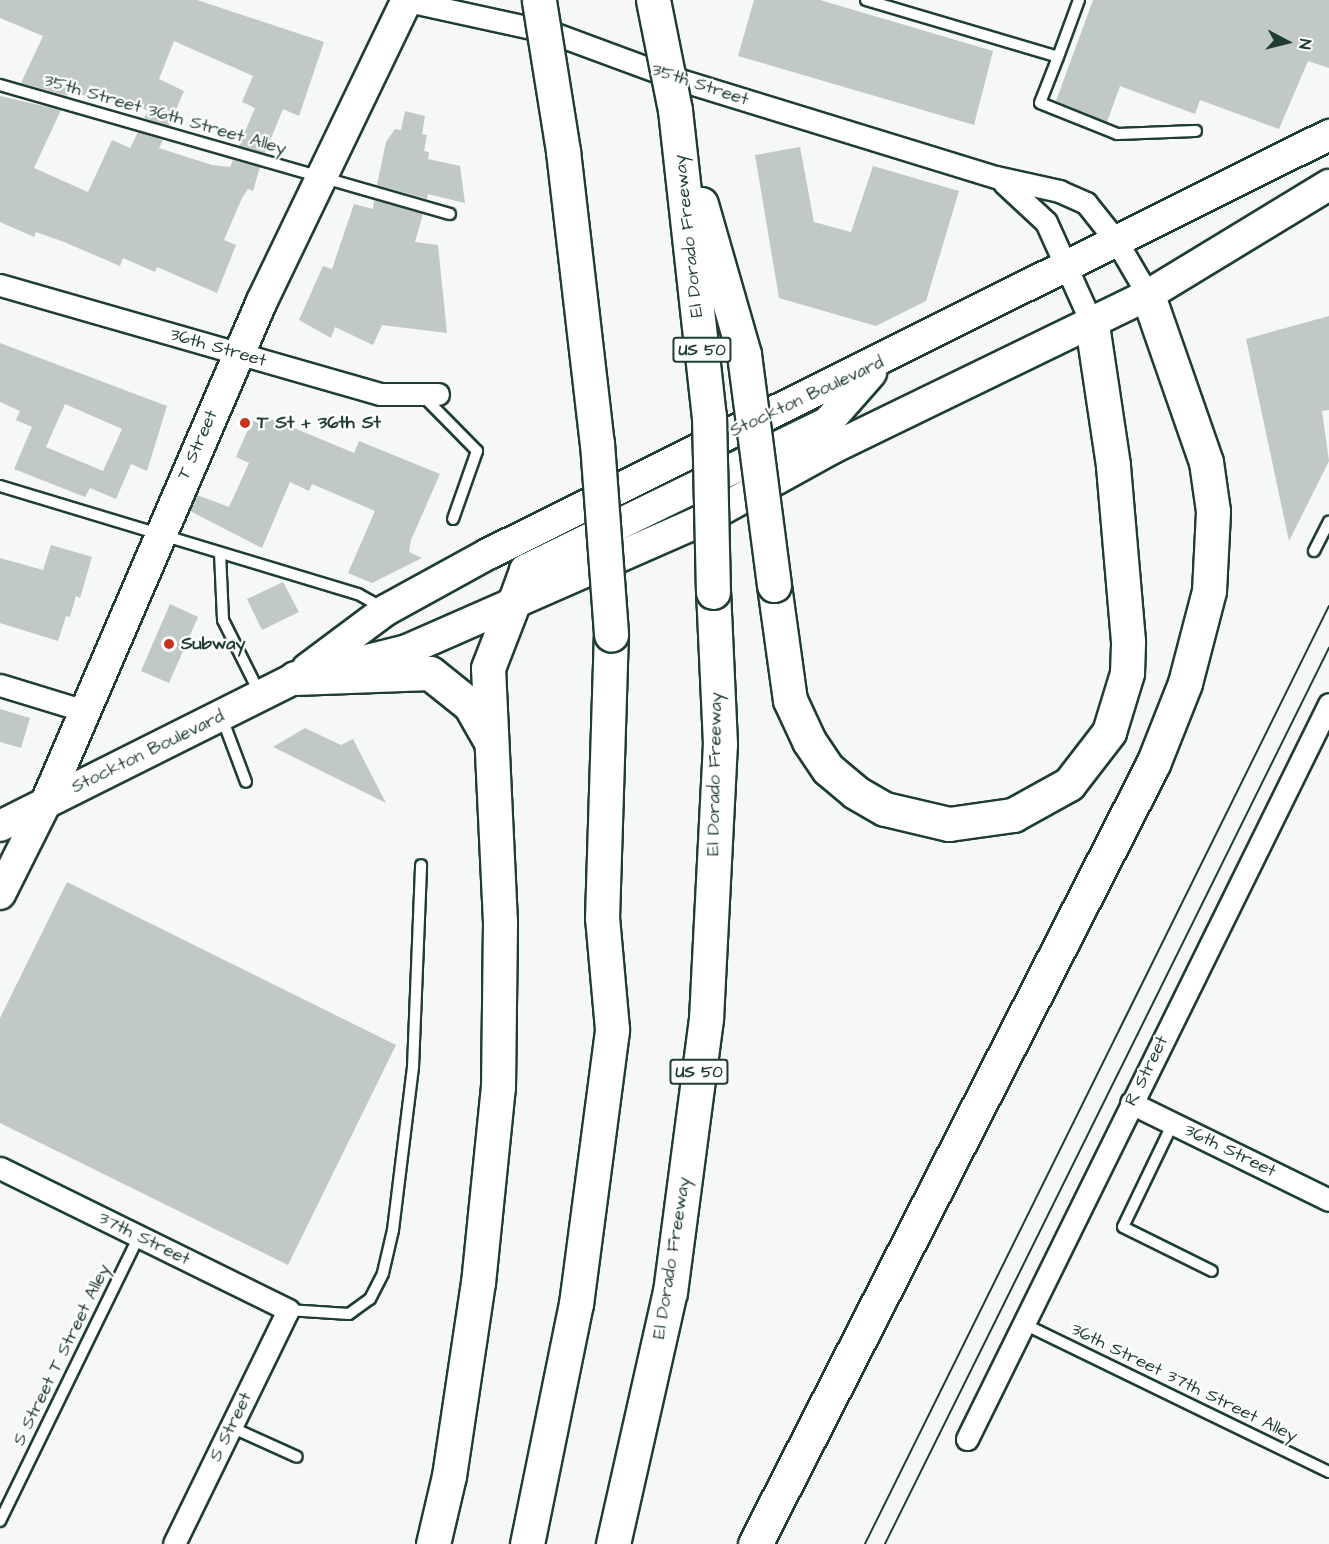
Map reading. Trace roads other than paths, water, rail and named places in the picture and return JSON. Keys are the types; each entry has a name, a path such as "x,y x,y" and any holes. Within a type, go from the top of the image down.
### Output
{"highway":[{"path":"527,1544 576,1304 612,1029 602,918 610,634 597,443 563,151 539,0"},
{"name":"El Dorado Freeway","path":"614,1544 670,1292 706,1019 720,744 712,592 709,416 675,110 653,0"},
{"path":"675,110 744,354 790,700 808,741 828,769 855,792 895,812 949,824 1013,814 1069,784 1109,732 1124,684 1128,641 1113,465 1092,324"},
{"path":"754,1544 1153,764 1185,683 1209,591 1213,511 1204,453 1148,295"},
{"path":"433,1544 449,1476 478,1283 498,1087 500,922 489,668 514,601"},
{"path":"295,678 430,673 470,705 494,747"}],"main road":[{"name":"T Street","path":"0,894 46,802 82,710 238,355 405,0"},
{"name":"Stockton Boulevard","path":"0,826 295,678 386,610 661,465 879,363 1329,135"},
{"name":"Stockton Boulevard","path":"295,678 407,650 514,601 697,523 833,448 1148,295 1329,185"},
{"path":"514,601 525,570 828,423 879,363"}],"street":[{"name":"35th Street","path":"405,0 550,32 677,79 996,177 1086,202 1117,242 1148,295"},
{"name":"35th Street","path":"996,177 1032,204 1046,222 1092,324"},
{"name":"36th Street","path":"0,285 380,394 430,394"},
{"path":"0,686 82,710"},
{"name":"R Street","path":"967,1439 1329,704"},
{"name":"36th Street","path":"1131,1103 1329,1200"},
{"name":"37th Street","path":"0,1168 288,1310"},
{"name":"S Street","path":"174,1544 288,1310"}],"lane":[{"path":"866,0 1058,57"},
{"path":"1079,0 1040,103 1117,134 1196,131"},
{"name":"35th Street 36th Street Alley","path":"0,85 450,214"},
{"path":"430,394 477,451 453,519"},
{"path":"0,486 160,532 220,553 358,594 386,610"},
{"path":"1314,551 1329,522"},
{"path":"220,553 224,620 260,695"},
{"path":"222,716 246,782"},
{"path":"288,1310 349,1314 370,1299 383,1273 393,1230 413,1067 422,865"},
{"path":"1173,1123 1123,1227 1212,1271"},
{"name":"S Street T Street Alley","path":"0,1521 139,1236"},
{"name":"36th Street 37th Street Alley","path":"1024,1324 1329,1472"},
{"path":"231,1427 297,1457"}],"tram line":[{"path":"865,1544 1329,606"},
{"path":"885,1544 1329,648"}],"place":[{"name":"T St + 36th St","path":"245,423"},
{"name":"Subway","path":"169,644"}]}
